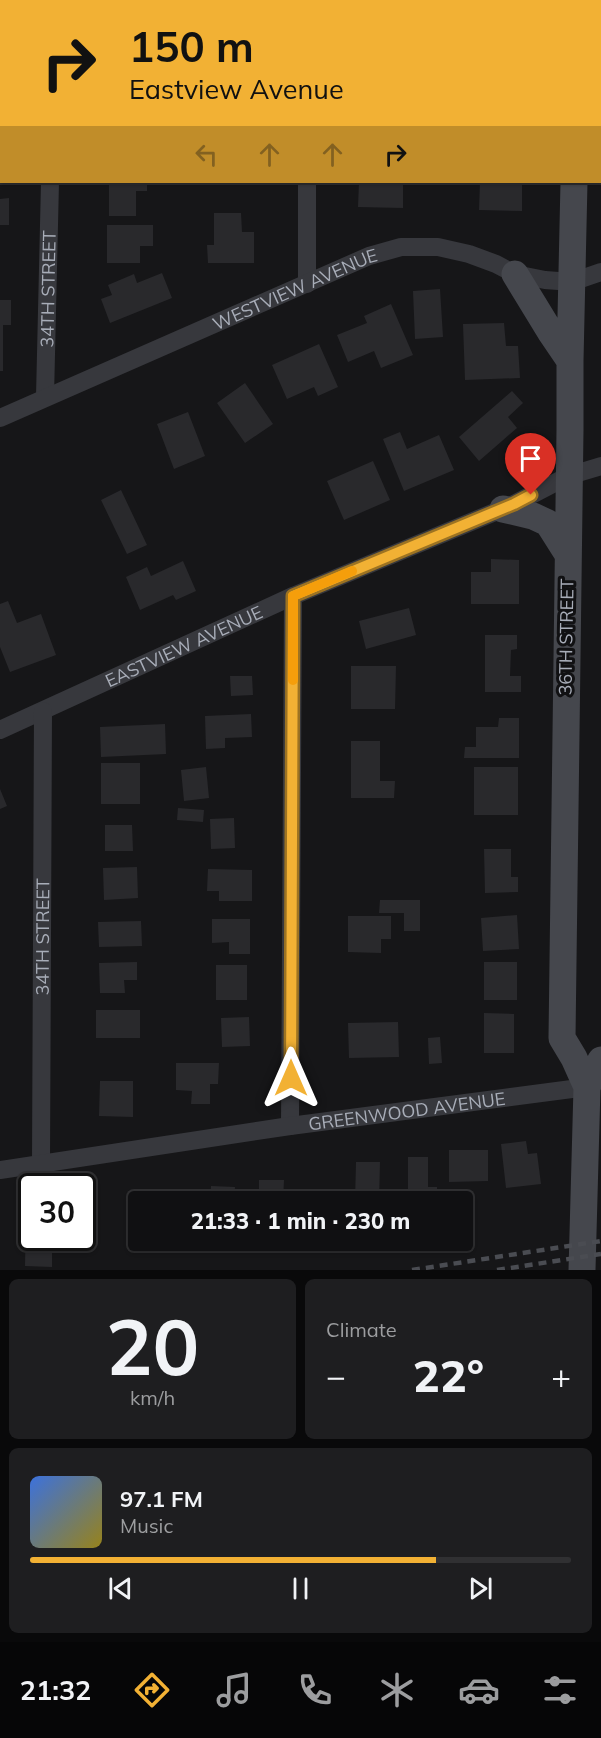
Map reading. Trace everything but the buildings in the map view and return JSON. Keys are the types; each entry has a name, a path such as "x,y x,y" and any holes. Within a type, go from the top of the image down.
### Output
{"street":[{"name":"34TH STREET","path":"45,397 50,183"},
{"path":"307,183 307,284"},
{"name":"36TH STREET","path":"574,183 561,1038 594,1086"},
{"name":"WESTVIEW AVENUE","path":"0,418 369,256 401,247 438,247 469,254 515,274 545,280 572,282 601,272"},
{"path":"515,274 570,361"},
{"name":"EASTVIEW AVENUE","path":"0,730 293,596 503,509 568,476 601,466"},
{"path":"503,509 533,516 548,523 567,553"},
{"path":"291,1126 293,596"},
{"name":"34TH STREET","path":"41,1164 44,711"},
{"name":"36TH STREET","path":"582,1270 594,1086 601,1060"},
{"name":"GREENWOOD AVENUE","path":"0,1170 291,1126 594,1086"}],"railway":[{"path":"412,1270 601,1241"},
{"path":"497,1270 601,1254"}],"slow traffic":[{"path":"293,680 293,596 352,571"}],"route":[{"path":"291,1078 293,596 531,495"}]}
